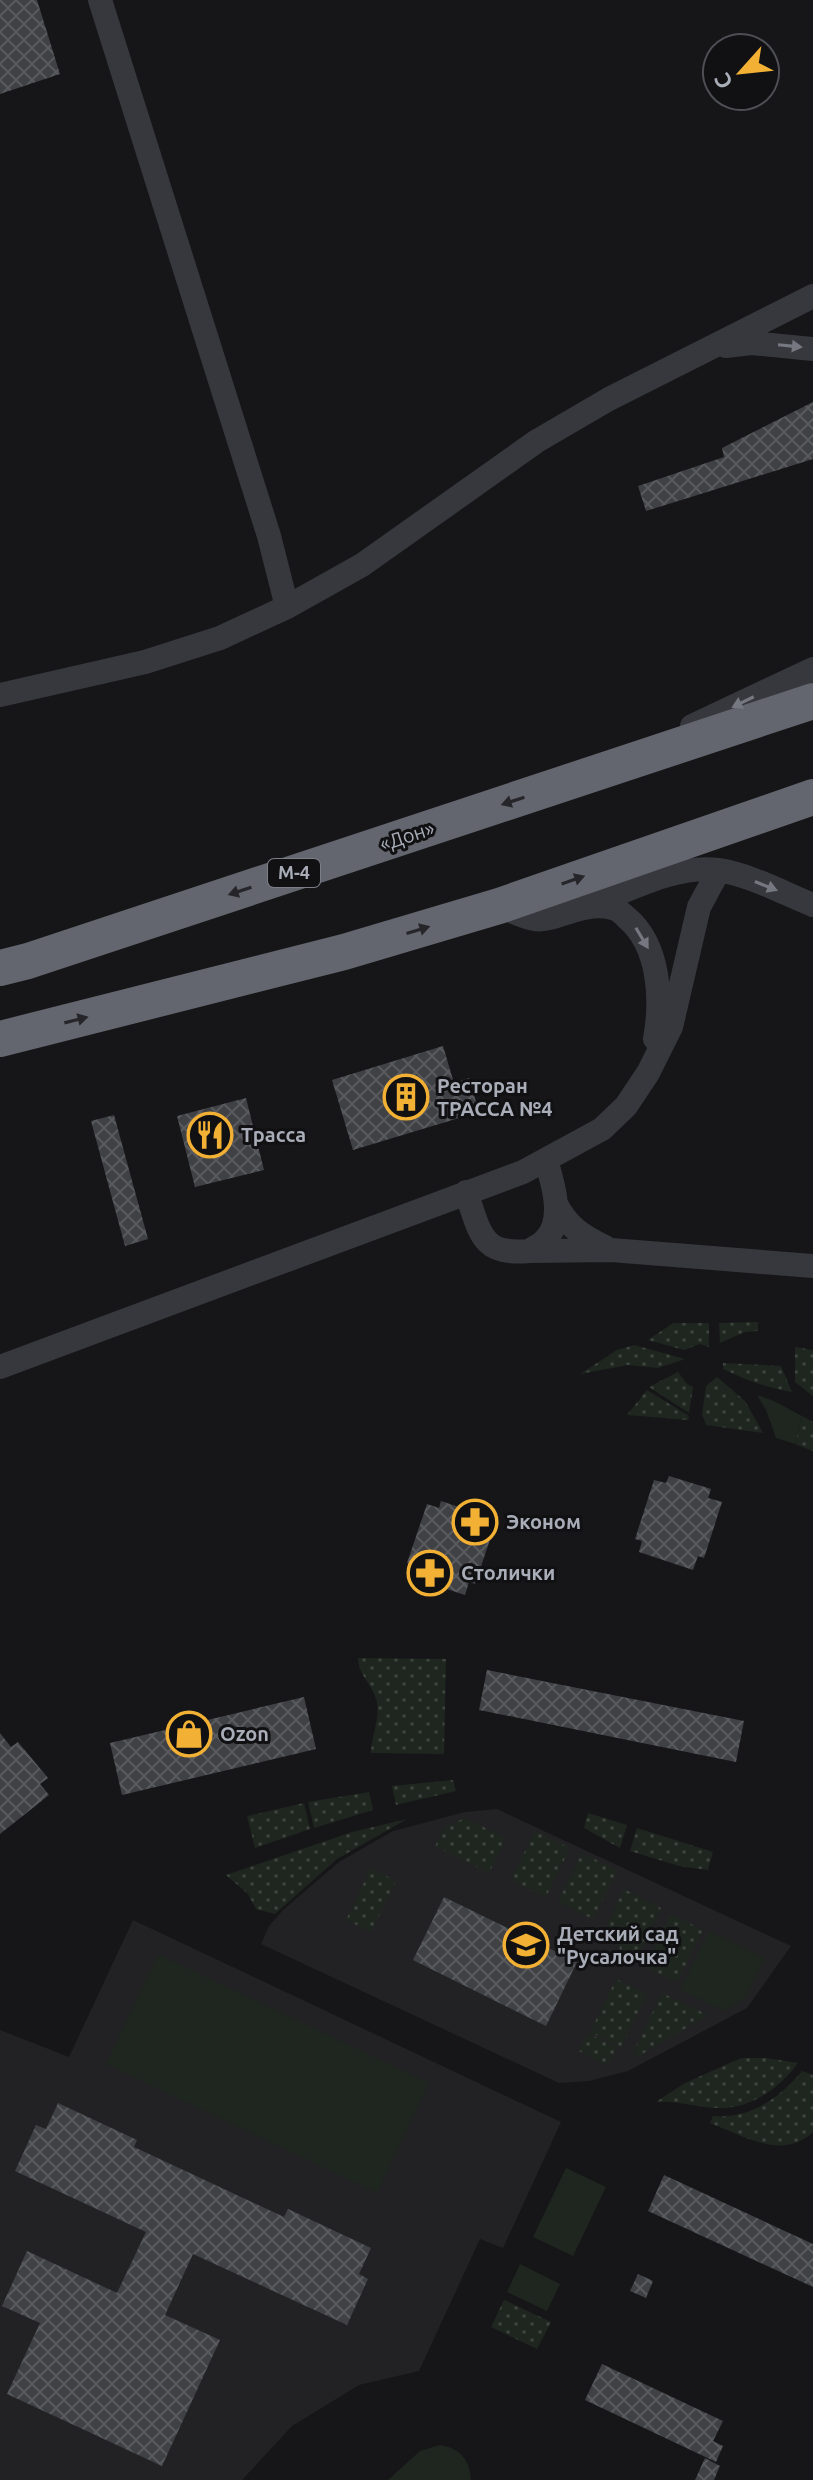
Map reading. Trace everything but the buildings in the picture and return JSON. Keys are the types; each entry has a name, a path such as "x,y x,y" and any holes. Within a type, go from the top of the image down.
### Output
{"highway":[{"name":"«Дон»","path":"0,968 813,701"},
{"path":"0,1039 344,952 499,906 813,797"}],"street":[{"path":"100,0 269,536 287,607"},
{"path":"0,695 145,662 220,638 287,607 362,565 537,441 609,399 813,296"},
{"path":"711,348 751,343 813,349"},
{"path":"587,777 813,669"},
{"path":"499,906 536,920 695,869 719,870 743,877 813,905"},
{"path":"0,1367 523,1172 602,1129 626,1106 648,1073 671,1027 699,907 719,870"},
{"path":"586,906 615,908 634,924 649,948 658,987 658,1021 648,1073"},
{"path":"546,1160 556,1204 564,1220 579,1234 611,1250"},
{"path":"466,1192 479,1228 490,1246 508,1253 611,1250 813,1266"},
{"path":"529,1251 546,1240 553,1224 556,1204"}],"shaded area":[{"path":"758,1322 758,1331 745,1332 720,1343 719,1323"},
{"path":"673,1323 709,1323 709,1347 700,1344 684,1350 648,1340"},
{"path":"634,1345 685,1359 658,1368 628,1365 580,1374 617,1350"},
{"path":"795,1347 813,1350 813,1396 795,1382"},
{"path":"723,1363 781,1366 792,1392 740,1377 723,1369"},
{"path":"678,1372 693,1387 689,1413 649,1387"},
{"path":"717,1377 745,1401 763,1433 706,1425 702,1414 706,1386"},
{"path":"647,1390 689,1416 688,1420 627,1415"},
{"path":"757,1395 802,1416 795,1444 776,1438"},
{"path":"802,1416 813,1422 813,1451 795,1444"},
{"path":"358,1658 446,1659 444,1754 371,1753 377,1703"},
{"path":"453,1780 456,1791 396,1805 392,1786"},
{"path":"369,1792 373,1810 314,1828 308,1802"},
{"path":"304,1803 310,1829 255,1848 247,1816"},
{"name":"Детский сад \"Русалочка\"","path":"497,1809 791,1946 747,2008 628,2071 589,2081 559,2083 261,1944 269,1926 283,1910 339,1862 393,1831 465,1812"},
{"path":"588,1813 627,1825 620,1848 584,1828"},
{"path":"465,1818 506,1838 489,1873 435,1846 445,1827"},
{"path":"407,1819 337,1859 275,1914 256,1909 248,1894 226,1875 352,1832"},
{"path":"637,1828 713,1852 708,1870 679,1866 630,1851"},
{"path":"535,1831 570,1848 546,1897 511,1880"},
{"path":"582,1853 617,1870 593,1919 558,1902"},
{"path":"371,1868 396,1881 371,1932 346,1920"},
{"path":"624,1889 661,1908 635,1961 621,1954 619,1945 605,1929"},
{"path":"671,1914 703,1930 677,1982 645,1967"},
{"path":"133,1920 561,2122 503,2248 480,2239 419,2371 359,2385 292,2426 242,2480 0,2480 0,2030 69,2057"},
{"path":"709,1931 765,1958 745,1998 724,2011 680,1990"},
{"path":"158,1954 429,2083 377,2193 106,2064"},
{"path":"616,1979 647,1994 621,2047 590,2032"},
{"path":"662,1993 708,2015 639,2056 633,2053"},
{"path":"588,2033 617,2047 608,2066 579,2051"},
{"path":"741,2058 798,2063 774,2088 742,2105 719,2108 656,2102 685,2083"},
{"path":"802,2071 813,2075 813,2132 801,2140 789,2145 763,2143 710,2123 713,2116 739,2114 763,2105 784,2090"},
{"path":"566,2168 606,2187 573,2256 533,2237"},
{"path":"520,2264 560,2284 547,2311 507,2292"},
{"path":"504,2300 551,2322 537,2349 491,2327"},
{"path":"440,2445 463,2456 471,2480 388,2480 420,2451"}],"place":[{"name":"Ресторан ТРАССА №4","path":"406,1097"},
{"name":"Трасса","path":"210,1135"},
{"name":"Эконом","path":"475,1522"},
{"name":"Столички","path":"430,1573"},
{"name":"Ozon","path":"189,1734"},
{"name":"Детский сад \"Русалочка\"","path":"526,1945"}]}
